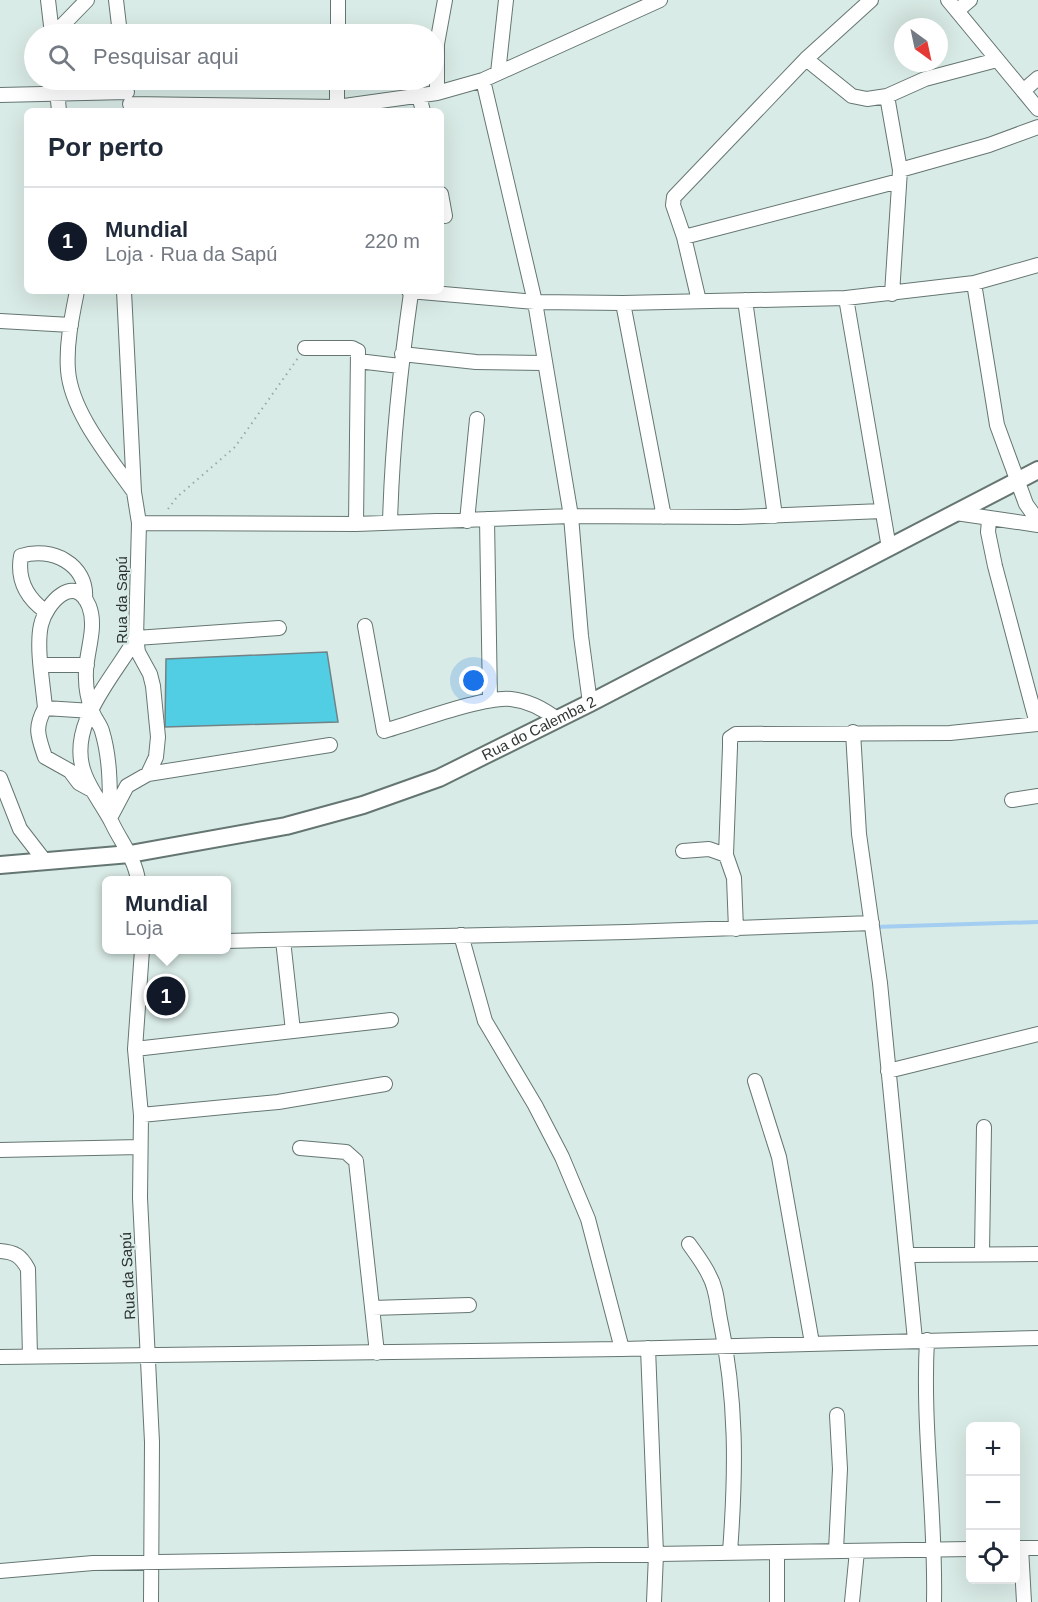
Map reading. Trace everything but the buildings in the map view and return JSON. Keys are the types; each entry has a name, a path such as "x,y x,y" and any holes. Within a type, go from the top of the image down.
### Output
{"main road":[{"name":"Rua do Calemba 2","path":"0,865 130,854 286,826 363,805 439,778 558,720 1038,470"}],"street":[{"path":"48,0 52,24"},
{"path":"63,24 87,0"},
{"path":"116,0 119,24"},
{"path":"338,0 338,24"},
{"path":"441,24 445,0"},
{"path":"498,73 506,0"},
{"path":"366,108 437,93 483,80 660,0"},
{"path":"699,301 684,237 673,205 679,190 709,162 806,59 871,0"},
{"path":"970,0 952,5 1038,109"},
{"path":"806,59 852,96 867,99 887,96 925,79 996,60"},
{"path":"1023,92 1038,78"},
{"path":"483,80 535,302 571,516 580,626 590,703"},
{"path":"57,90 59,108"},
{"path":"337,90 337,108"},
{"path":"0,95 128,97 247,108"},
{"path":"419,96 422,108"},
{"path":"887,96 900,175 892,294"},
{"path":"684,237 900,175 1038,127"},
{"path":"435,294 535,302 623,303 846,298 974,283 1038,265"},
{"path":"974,283 997,425 1026,504 1038,521"},
{"path":"76,294 70,325 68,371 76,399 89,428 134,492"},
{"name":"Rua da Sapú","path":"124,294 134,492 139,523 136,638 138,652 150,674 157,727 156,757 148,774"},
{"path":"390,523 392,455 410,294"},
{"path":"846,298 889,548"},
{"path":"745,300 774,516"},
{"path":"623,303 663,517"},
{"path":"0,321 70,325"},
{"path":"305,348 356,349 358,351 356,524"},
{"path":"358,361 544,363"},
{"path":"467,522 477,420"},
{"path":"139,523 356,524 467,522 487,519 571,516 774,516 882,511"},
{"path":"956,513 989,520 1038,525"},
{"path":"487,519 490,700"},
{"path":"736,929 734,878 726,855 730,738 736,735 853,732 950,734 1038,724 992,549 988,532 989,520"},
{"path":"45,611 26,594 20,566 21,556 32,552 43,553 76,567 83,576 85,599 92,617 85,678 92,711 102,729 110,789 110,818"},
{"path":"85,599 78,592 69,592 54,598 45,611 40,628 45,708 37,722 38,739 45,757 70,771 79,783 95,792 127,786 148,774 330,745"},
{"path":"365,626 384,731 490,700 509,699 527,702 558,720"},
{"path":"137,876 130,854 85,775 80,753 92,711 104,684 123,661 136,638 279,628"},
{"path":"42,665 87,665"},
{"path":"45,708 92,711"},
{"path":"853,732 859,834 872,923 907,1255 921,1340 935,1550 934,1602"},
{"path":"0,778 20,829 44,860"},
{"path":"110,818 127,786"},
{"path":"1012,800 1038,796"},
{"path":"682,850 709,849 726,855"},
{"path":"231,942 736,929 872,923"},
{"path":"461,935 485,1022 562,1157 588,1219 622,1349"},
{"path":"284,940 292,1031"},
{"name":"Rua da Sapú","path":"142,954 135,1049 141,1115 140,1147 152,1442 151,1602"},
{"path":"135,1049 391,1020"},
{"path":"888,1071 1038,1034"},
{"path":"755,1081 779,1157 812,1344"},
{"path":"141,1115 278,1102 385,1084"},
{"path":"982,1252 984,1127"},
{"path":"0,1150 140,1147"},
{"path":"300,1148 346,1152 356,1161 377,1353"},
{"path":"689,1244 709,1274 717,1294 727,1347 735,1415 730,1552"},
{"path":"0,1251 13,1252 23,1259 28,1269 30,1357"},
{"path":"907,1255 982,1252 1038,1254"},
{"path":"372,1308 470,1305"},
{"path":"0,1357 622,1349 1038,1338"},
{"path":"648,1348 656,1554 654,1602"},
{"path":"836,1551 840,1469 837,1415"},
{"path":"1020,1548 1038,1548"},
{"path":"0,1571 93,1563 966,1550"},
{"path":"852,1602 857,1551"},
{"path":"777,1553 777,1602"},
{"path":"1020,1566 1024,1602"}],"path":[{"path":"167,510 177,497 235,447 305,348"}],"waterway":[{"path":"874,927 1038,922"}],"place":[{"name":"Mundial","path":"166,996"}]}
